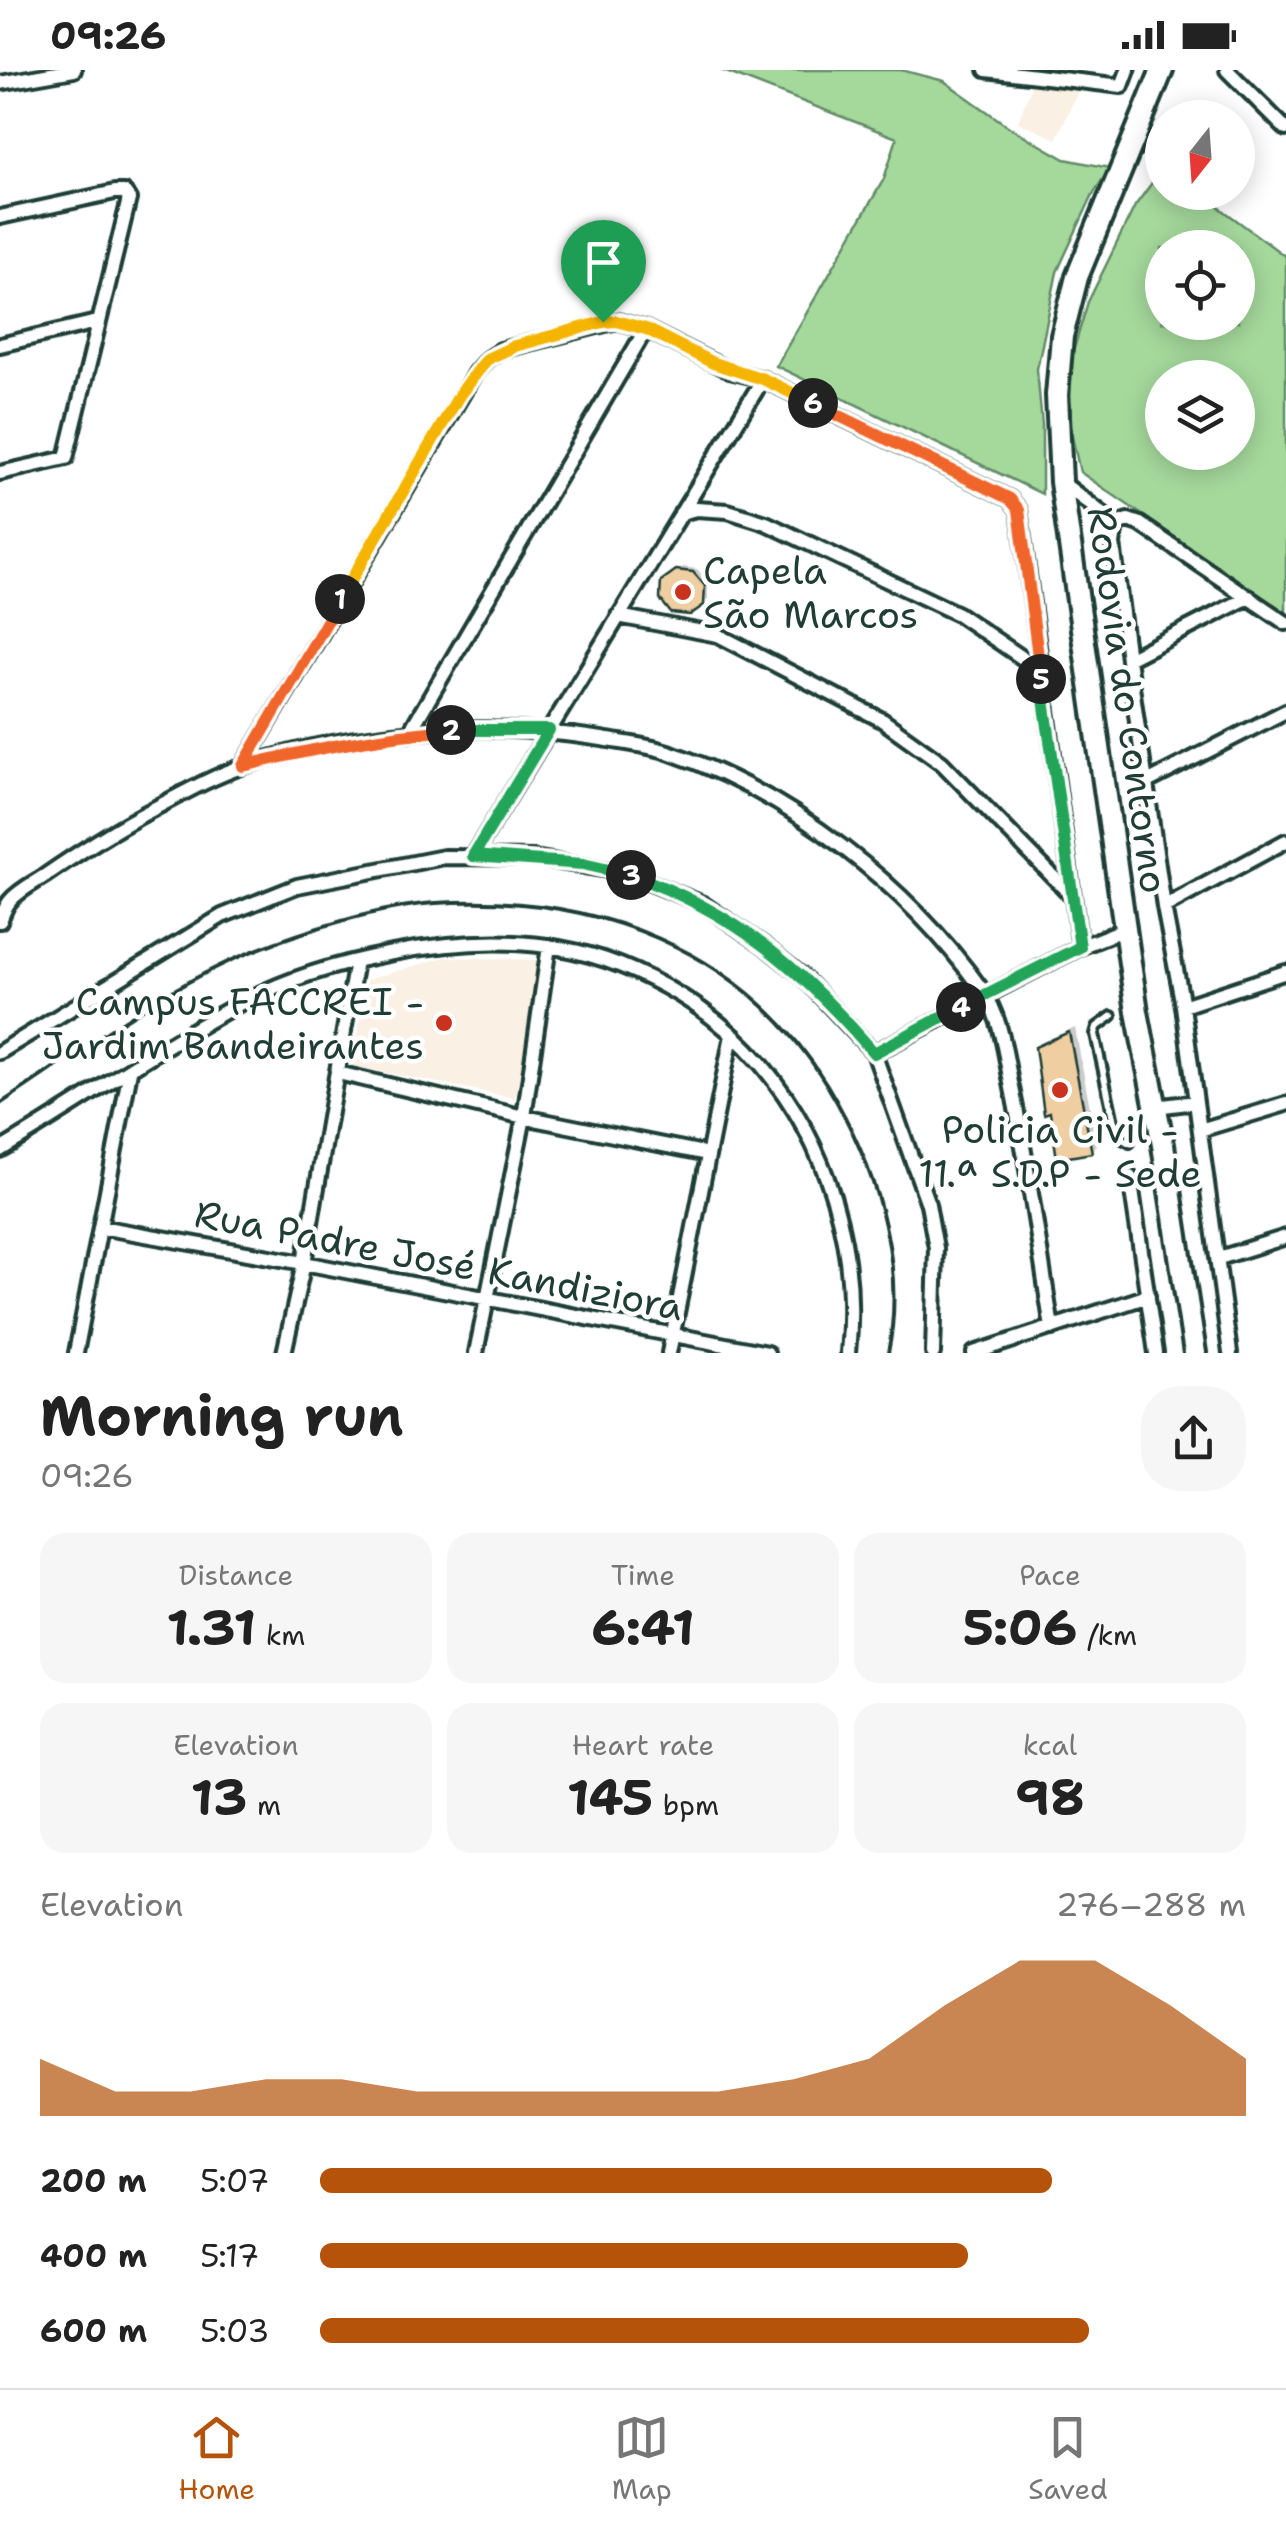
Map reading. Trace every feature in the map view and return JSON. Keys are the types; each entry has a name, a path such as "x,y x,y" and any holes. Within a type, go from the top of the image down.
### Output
{"main road":[{"name":"Rodovia do Contorno","path":"1162,70 1089,245 1062,336 1056,396 1061,482 1125,929 1194,1353"}],"street":[{"path":"0,83 74,70"},
{"path":"986,70 1122,86 1128,70"},
{"path":"1227,70 1286,129"},
{"path":"0,218 115,192 124,192 129,199 66,458 0,473"},
{"path":"243,766 460,394 487,359 515,346 616,321 646,329 730,371 763,379 1010,499 1019,510 1080,947"},
{"path":"0,346 97,322"},
{"path":"409,733 646,329"},
{"path":"473,856 763,379"},
{"path":"1061,482 1116,524"},
{"path":"681,513 696,509 728,510 766,522 958,614 1040,670"},
{"path":"1116,524 1128,520 1140,524 1286,623"},
{"path":"1116,524 1112,544 1164,908 1183,1006 1230,1353"},
{"path":"1128,658 1249,597"},
{"path":"618,616 718,634 896,729 971,790 1071,895"},
{"path":"1147,782 1286,711"},
{"path":"0,922 12,898 101,837 194,787 243,766 328,746 409,733 549,730 685,758 822,831 886,884 940,938 986,994 998,1024 1020,1125 1052,1328"},
{"path":"1164,908 1286,842"},
{"path":"0,1052 222,916 336,876 399,863 473,856 550,860 626,873 702,904 762,944 802,976 874,1053 928,1204 936,1248 932,1353"},
{"path":"874,1053 1080,947 1125,929"},
{"path":"0,1150 241,1002 356,960 461,944 549,946 642,974 683,997 732,1035 783,1090 810,1133 840,1220 851,1304 848,1353"},
{"path":"476,1353 524,1117 549,946"},
{"path":"284,1353 304,1262 356,960"},
{"path":"1183,1006 1286,972"},
{"path":"669,1353 732,1035"},
{"path":"76,1353 130,1071"},
{"path":"338,1073 524,1117 708,1154"},
{"path":"1155,1107 1196,1102"},
{"path":"1200,1130 1286,1104"},
{"path":"1130,1177 1156,1353"},
{"name":"Rua Padre José Kandiziora","path":"100,1227 304,1262 767,1353"},
{"path":"1219,1258 1286,1237"},
{"path":"974,1353 1148,1296"}],"lane":[{"path":"1112,1016 1097,1027 1095,1034 1117,1136 1130,1143"}],"shaded area":[{"path":"1033,82 1080,87 1056,139 1018,122"},
{"name":"Campus FACCREI - Jardim Bandeirantes","path":"445,957 541,960 515,1098 353,1066 366,980"}],"green space":[{"path":"721,70 901,70 944,81 1009,127 1065,159 1110,168 1093,194 1057,272 1037,369 1042,494 776,366 884,179 897,138"},
{"path":"1145,192 1145,210 1223,210 1250,230 1145,230 1145,340 1255,340 1255,234 1286,257 1286,614 1080,472 1071,432 1070,362 1088,302"}],"building":[{"name":"Capela São Marcos","path":"676,570 693,572 705,586 704,605 690,615 671,613 660,599 661,581"},
{"name":"Policia Civil - 11.ª S.D.P - Sede","path":"1069,1032 1092,1153 1057,1159 1050,1112 1044,1114 1035,1047"}],"railway":[{"path":"0,1104 186,983 253,951 319,928 368,914 436,903 494,902 551,908 606,920 659,938 708,964 752,997 792,1037 827,1085 859,1147 882,1214 893,1283 888,1353"}],"place":[{"name":"Capela São Marcos","path":"683,592"},
{"name":"Campus FACCREI - Jardim Bandeirantes","path":"444,1023"},
{"name":"Policia Civil - 11.ª S.D.P - Sede","path":"1060,1090"}],"route":[{"path":"616,321 646,329 730,371 763,379 1010,499 1019,510 1080,947 874,1053 802,976 702,904 626,873 534,858 473,856 549,730 409,733 328,746 243,766 475,373 501,350 603,322 616,321"}]}
